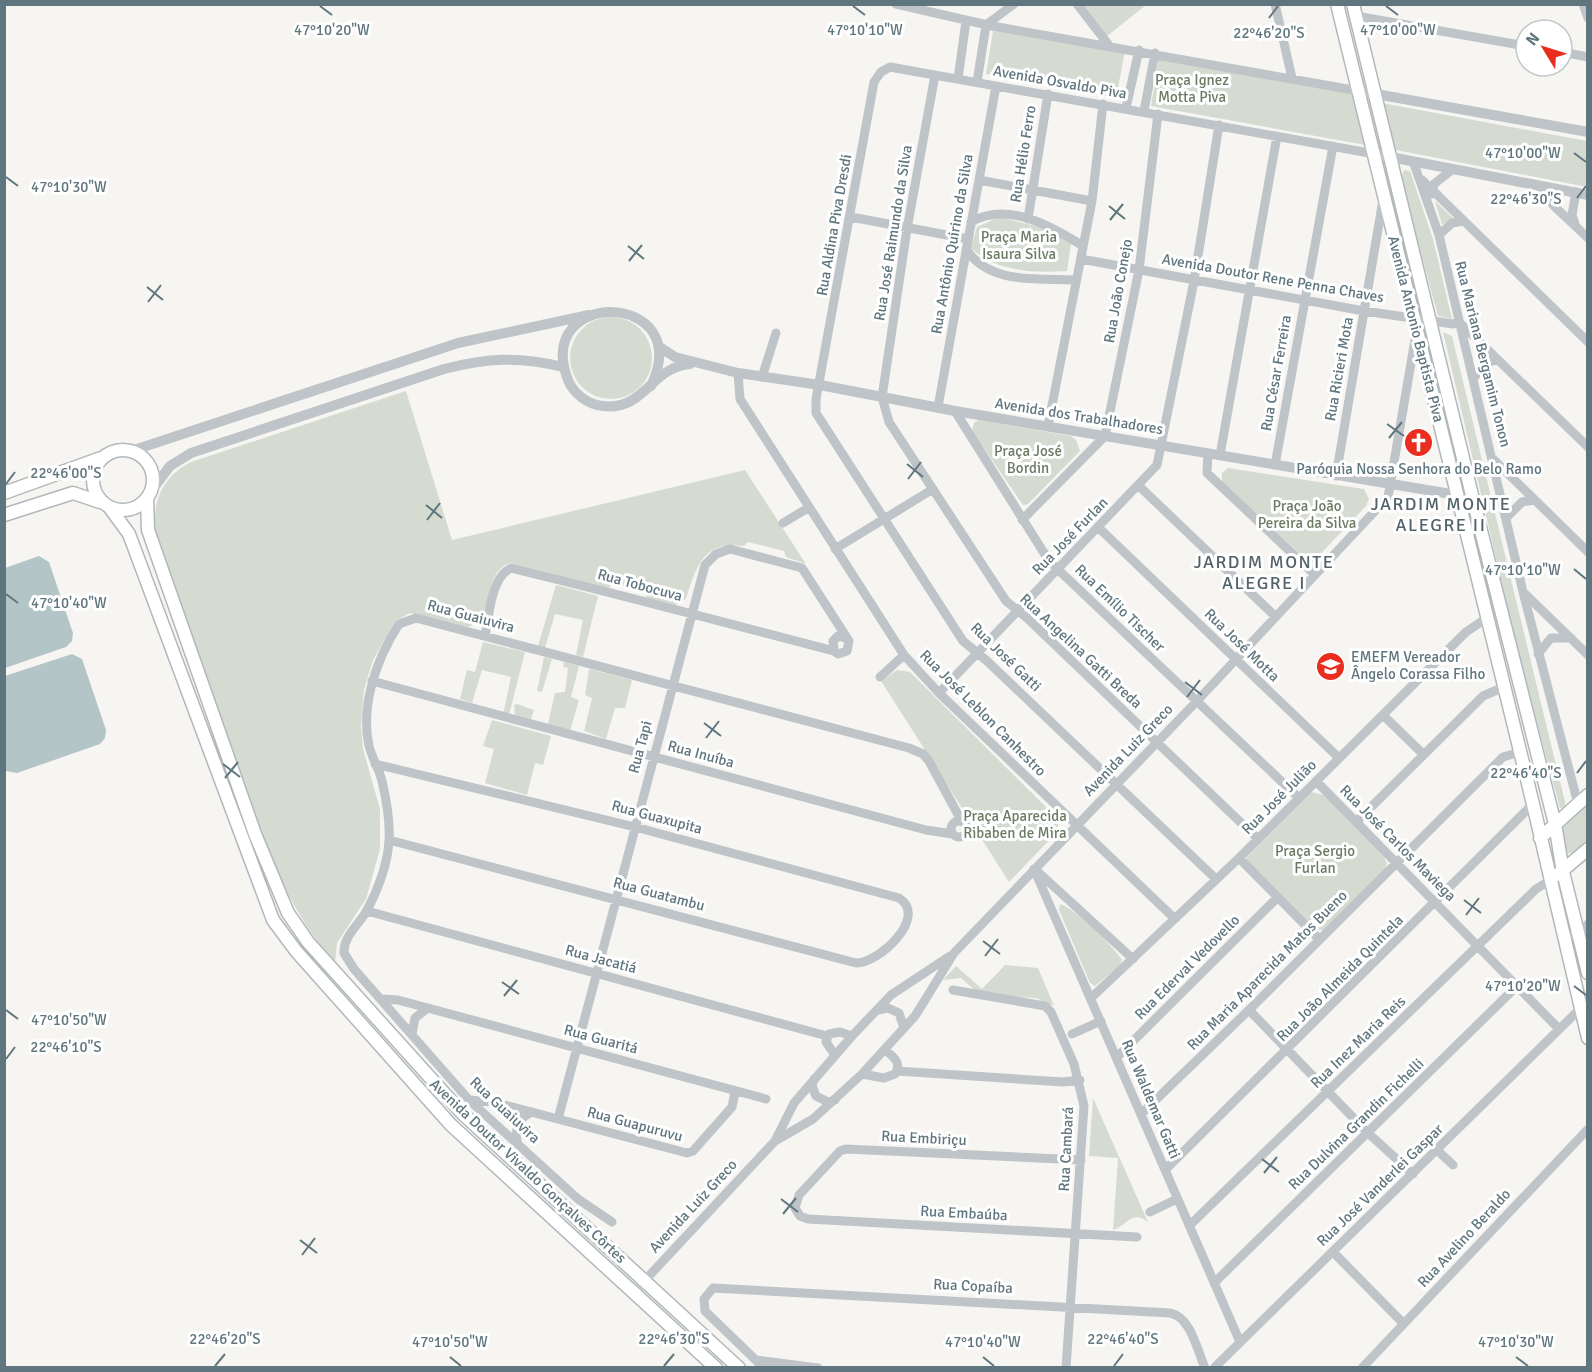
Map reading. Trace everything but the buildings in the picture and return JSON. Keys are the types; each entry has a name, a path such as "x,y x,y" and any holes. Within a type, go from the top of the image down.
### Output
{"main road":[{"name":"Avenida Antonio Baptista Piva","path":"1337,4 1533,804 1549,881 1584,1004 1587,1036"},
{"name":"Avenida Antonio Baptista Piva","path":"1354,10 1555,824 1563,872 1583,929 1587,972"},
{"path":"4,493 121,450 131,451 147,462 152,471 149,495 130,510 106,505 83,494 73,494 4,515"},
{"path":"103,458 93,475 96,495 106,505"},
{"name":"Avenida Doutor Vivaldo Gonçalves Côrtes","path":"149,495 148,530 255,834 288,913 308,942 433,1084 739,1368"},
{"name":"Avenida Doutor Vivaldo Gonçalves Côrtes","path":"106,505 129,534 273,920 296,951 423,1095 716,1368"},
{"path":"1474,566 1479,561 1489,562"},
{"path":"1540,838 1583,799"},
{"path":"1549,881 1563,872 1587,849"}],"street":[{"path":"896,4 925,8 986,25 1108,44 1587,132"},
{"path":"977,82 986,25 1014,4"},
{"path":"1077,4 1108,44"},
{"path":"1275,4 1292,78"},
{"path":"1583,4 1587,18"},
{"path":"1354,10 1514,43"},
{"path":"957,79 966,21"},
{"path":"1126,108 1138,50"},
{"path":"1144,111 1155,53"},
{"name":"Avenida Osvaldo Piva","path":"881,72 890,67 1375,154"},
{"name":"Rua Aldina Piva Dresdi","path":"820,385 874,82 881,72"},
{"name":"Rua José Raimundo da Silva","path":"882,397 907,229 935,75"},
{"name":"Rua Antônio Quirino da Silva","path":"938,407 996,86"},
{"name":"Rua Hélio Ferro","path":"1028,219 1048,94"},
{"path":"1048,426 1092,201 1103,104"},
{"name":"Rua João Conejo","path":"1105,435 1139,270 1158,114"},
{"name":"Rua José Furlan","path":"939,693 1157,465 1163,445 1194,281 1219,125"},
{"path":"1220,455 1277,136"},
{"name":"Rua César Ferreira","path":"1275,465 1333,146"},
{"path":"1375,154 1414,164 1582,194 1572,214 1576,227"},
{"name":"Rua Mariana Bergamim Tonon","path":"1414,164 1439,236 1538,654 1583,799"},
{"path":"1432,189 1444,174 1453,170"},
{"path":"1420,178 1587,342"},
{"path":"979,180 1092,201"},
{"path":"1539,186 1548,200 1587,238"},
{"name":"Rua Mariana Bergamim Tonon","path":"1430,205 1432,189"},
{"name":"Rua Ricieri Mota","path":"1336,476 1383,196"},
{"path":"971,222 981,216 997,215 1028,219 1051,226 1083,246"},
{"path":"851,217 967,244 973,259 984,267 1011,276 1035,280 1075,280"},
{"path":"1439,236 1452,224 1464,221"},
{"name":"Avenida Doutor Rene Penna Chaves","path":"1081,259 1364,310 1453,324 1459,322"},
{"path":"131,451 458,343 605,310 622,311 637,317 649,328 658,346 659,359 651,386"},
{"path":"589,315 573,328 564,346 563,367 570,385 583,399 600,406 620,406 637,399 674,367 696,363"},
{"path":"1459,322 1587,447"},
{"name":"Avenida Luiz Greco","path":"775,1141 813,1119 885,1050 904,1028 954,953 1236,660 1388,497 1416,331"},
{"path":"762,377 776,333"},
{"name":"Avenida dos Trabalhadores","path":"658,346 675,357 738,373 820,385 955,411 1457,495 1475,507"},
{"path":"149,495 170,466 191,453 444,369 485,359 519,359 563,367"},
{"path":"1473,380 1485,364 1497,359"},
{"name":"Rua José Leblon Canhestro","path":"738,373 740,399 904,655 939,693 1076,827 1175,919"},
{"name":"Rua José Gatti","path":"820,385 816,413 963,641 1216,879"},
{"name":"Rua Angelina Gatti Breda","path":"882,397 889,422 1006,601 1258,839"},
{"name":"Rua Emílio Tischer","path":"955,411 1049,561 1299,798"},
{"path":"1022,520 1105,435"},
{"path":"1208,453 1207,472 1315,575"},
{"path":"1492,459 1587,552"},
{"path":"1139,486 1276,617"},
{"path":"1457,495 1470,487"},
{"path":"835,549 933,489"},
{"path":"1506,518 1522,502 1534,500"},
{"path":"783,523 808,508"},
{"name":"Rua José Motta","path":"1099,528 1339,758"},
{"name":"Rua Tapi","path":"558,1119 705,565 716,554 730,549 801,568 846,638 838,636 833,641 834,651"},
{"name":"Rua Tobocuva","path":"485,636 498,581 505,571 511,568 834,651"},
{"path":"1523,592 1587,655"},
{"name":"Rua Guaiuvira","path":"612,1222 579,1199 469,1100 344,953 346,939 376,892 389,840 382,780 375,764 367,727 372,681 393,632 399,624 410,618 485,636 918,751 929,761 962,822 953,825 953,834"},
{"name":"Rua José Julião","path":"1091,998 1239,858 1466,632 1487,618"},
{"path":"1538,654 1551,638 1571,638"},
{"path":"880,677 904,655"},
{"name":"Rua Inuíba","path":"372,681 926,830 953,834"},
{"path":"1356,822 1484,696 1504,687"},
{"path":"1383,715 1423,754"},
{"name":"Rua Maria Aparecida Matos Bueno","path":"1141,1114 1503,757 1520,752"},
{"name":"Rua Guaxupita","path":"375,764 635,827 899,898 906,902 910,909 907,925"},
{"name":"Rua José Carlos Maviega","path":"1316,781 1518,986 1562,1026"},
{"name":"Rua João Almeida Quintela","path":"1165,1170 1437,903 1533,804"},
{"name":"Rua Guatambu","path":"389,840 856,963 865,963 875,959 907,925"},
{"path":"1239,858 1319,939"},
{"path":"1034,868 1133,959"},
{"name":"Rua Waldemar Gatti","path":"1034,868 1240,1342"},
{"name":"Rua Inez Maria Reis","path":"1190,1225 1536,889 1549,881"},
{"path":"1052,907 1054,901 1060,898 1071,904"},
{"name":"Rua Ederval Vedovello","path":"1118,1057 1277,898"},
{"name":"Rua Jacatiá","path":"366,911 827,1036 834,1031 852,1036"},
{"path":"1564,938 1583,929"},
{"name":"Avenida Luiz Greco","path":"634,1292 775,1141 794,1103 852,1036 891,995 954,953"},
{"name":"Rua Dulvina Grandin Fichelli","path":"1214,1283 1518,986"},
{"name":"Rua Cambará","path":"953,990 1045,1006 1051,1012 1080,1080 1084,1106 1072,1307 1066,1368"},
{"name":"Rua Guaritá","path":"381,999 428,1008 766,1099"},
{"name":"Rua José Vanderlei Gaspar","path":"1215,1367 1584,1004"},
{"path":"412,1034 416,1018 428,1008"},
{"path":"878,1010 888,1008 899,1013 904,1028"},
{"path":"1249,1010 1368,1133 1413,1174"},
{"path":"1072,1034 1101,1021"},
{"path":"1562,1026 1574,1025 1587,1036"},
{"path":"827,1036 827,1045 835,1055"},
{"path":"885,1050 896,1060 897,1071"},
{"path":"862,1074 888,1078 897,1071 1063,1082 1080,1080"},
{"path":"814,1079 812,1086 816,1096 828,1102 835,1100"},
{"name":"Rua Guapuruvu","path":"469,1100 493,1102 687,1153 693,1151 732,1107 735,1092"},
{"path":"517,1141 517,1125 521,1119 532,1112"},
{"name":"Rua Avelino Beraldo","path":"1362,1368 1587,1129"},
{"name":"Rua Embiriçu","path":"795,1208 799,1195 840,1151 846,1149 1081,1160"},
{"path":"1437,1150 1453,1165"},
{"path":"1150,1212 1177,1199"},
{"name":"Rua Embaúba","path":"795,1208 800,1216 808,1219 1137,1237"},
{"path":"1333,1252 1403,1323"},
{"name":"Rua Copaíba","path":"756,1360 705,1311 705,1296 719,1287 1176,1314 1186,1322 1205,1368"},
{"path":"756,1360 764,1368"},
{"path":"756,1360 818,1368"}],"green space":[{"path":"1081,5 1146,5 1106,37"},
{"path":"993,31 1125,51 1116,98 986,74"},
{"name":"Praça Ignez Motta Piva","path":"1159,58 1351,93 1365,145 1151,106"},
{"path":"1382,103 1587,141 1587,187 1396,150"},
{"path":"1404,170 1410,171 1433,239 1452,319 1438,316 1401,179"},
{"path":"1435,201 1453,218 1442,225"},
{"name":"Praça Maria Isaura Silva","path":"999,217 1044,228 1071,244 1067,271 1041,272 1016,269 992,262 971,248 977,227"},
{"path":"603,317 619,317 634,324 645,335 652,350 649,374 640,387 619,399 603,399 588,392 577,381 570,366 570,350 577,335 588,324"},
{"path":"1443,332 1452,336 1565,807 1560,808 1519,656"},
{"path":"406,391 452,540 745,470 806,564 786,557 784,551 748,542 744,546 719,547 703,558 686,599 675,605 647,598 644,592 613,583 609,588 510,563 501,568 495,577 486,607 476,623 467,627 410,613 395,621 373,660 364,690 361,725 363,749 380,809 380,849 366,899 337,943 335,963 316,940 300,915 273,861 156,533 155,511 166,482 191,462"},
{"name":"Praça José Bordin","path":"979,420 1071,436 1076,440 1080,451 1028,504 1023,505 972,431 974,423"},
{"name":"Praça João Pereira da Silva","path":"1228,468 1364,489 1369,499 1366,506 1311,564 1222,482 1222,473"},
{"path":"556,585 598,596 583,657 576,655 583,620 555,614 545,648 538,646"},
{"path":"483,642 525,652 509,715 503,714 511,677 482,670 472,703 460,699 467,670 475,672"},
{"path":"544,657 552,659 542,692 537,691"},
{"path":"564,662 579,666 571,697 579,700 570,731 548,724 555,693 565,692 568,668 563,667"},
{"path":"589,669 632,680 625,708 615,708 606,739 584,731 592,698 585,695"},
{"name":"Praça Aparecida Ribaben de Mira","path":"897,670 910,672 1059,820 1057,832 1009,882 881,681"},
{"path":"514,705 534,710 531,719 515,715"},
{"path":"492,720 551,736 543,765 535,763 527,795 485,783 494,749 483,746"},
{"name":"Praça Sergio Furlan","path":"1311,792 1324,795 1384,857 1387,864 1385,869 1324,930 1314,930 1247,864 1246,858"},
{"path":"1587,803 1587,843 1577,852 1565,854 1560,828"},
{"path":"1060,904 1075,912 1093,928 1122,960 1120,965 1095,986 1090,983 1059,910"},
{"path":"1005,965 1038,968 1054,1006 1036,998 980,995 961,978 943,980 956,966 982,989"},
{"path":"1093,1098 1148,1222 1137,1217 1113,1230 1118,1158 1089,1156"}],"shaded area":[{"path":"39,556 49,562 73,633 72,641 66,647 5,668 5,568"},
{"path":"72,654 82,659 106,730 105,738 100,744 17,773 6,771 5,676"}],"place":[{"name":"Paróquia Nossa Senhora do Belo Ramo","path":"1419,442"},
{"name":"EMEFM Vereador Ângelo Corassa Filho","path":"1330,666"}],"district":[{"name":"JARDIM MONTE ALEGRE II","path":"1441,514"},
{"name":"JARDIM MONTE ALEGRE I","path":"1264,572"}]}
